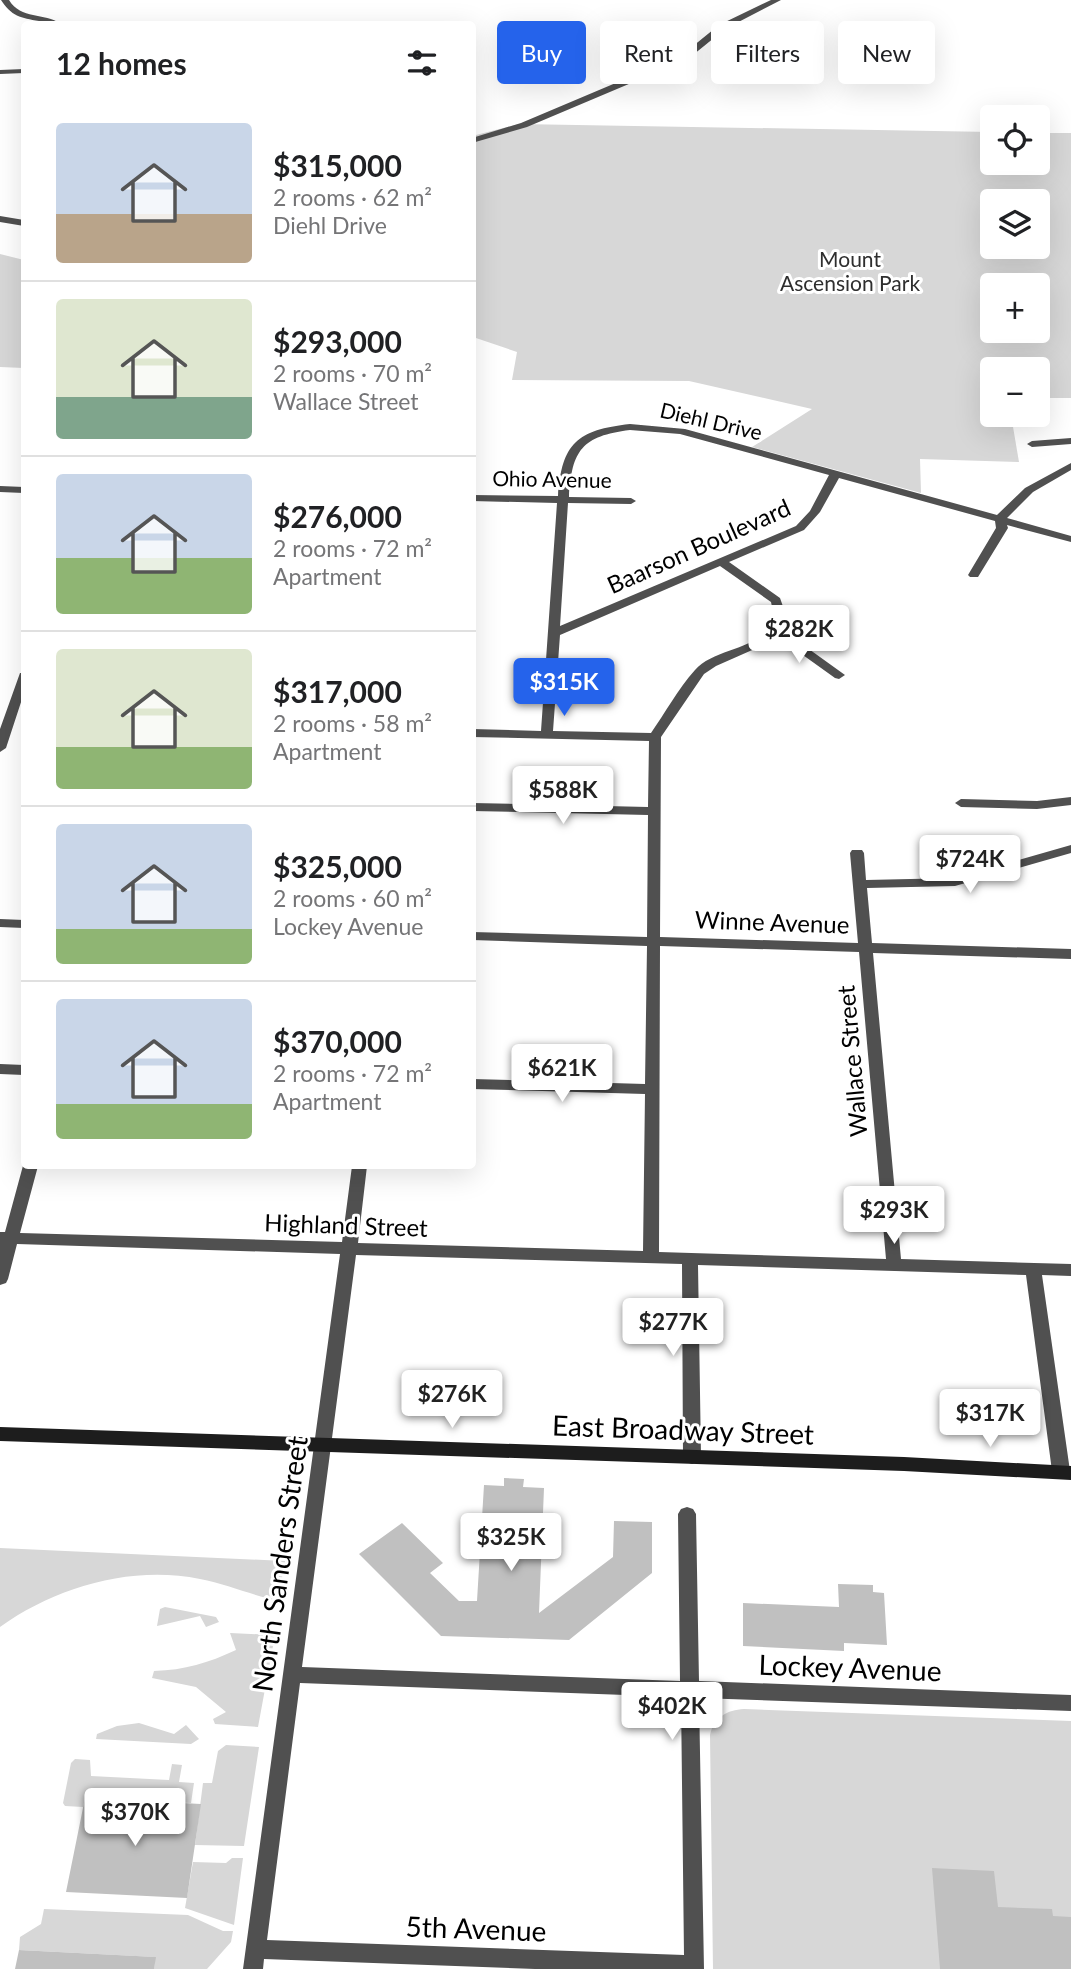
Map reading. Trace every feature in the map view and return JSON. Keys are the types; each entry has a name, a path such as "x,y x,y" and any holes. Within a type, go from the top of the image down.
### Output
{"street":[{"path":"5,0 9,9 25,19"},
{"path":"476,140 524,125 673,62 722,27 777,0"},
{"path":"13,19 38,21"},
{"path":"0,72 21,71"},
{"path":"0,219 21,222"},
{"name":"Diehl Drive","path":"547,734 567,461 579,443 598,432 631,426 681,430 1071,539"},
{"path":"1032,444 1071,441"},
{"path":"974,575 1003,528 1000,518 1029,491 1071,467"},
{"name":"Baarson Boulevard","path":"555,633 800,528 810,521 836,473"},
{"path":"0,489 21,490"},
{"name":"Ohio Avenue","path":"476,498 631,501"},
{"path":"720,561 776,600 781,612 777,631"},
{"path":"777,631 839,675"},
{"path":"651,1258 656,942 655,737 692,682 709,663 777,631"},
{"path":"0,748 5,722 21,683"},
{"path":"476,733 655,737"},
{"path":"961,803 1037,805 1071,802"},
{"path":"476,807 654,811"},
{"path":"860,884 955,882 1071,849"},
{"name":"Wallace Street","path":"858,853 894,1264"},
{"path":"0,923 21,924"},
{"name":"Winne Avenue","path":"476,936 1071,954"},
{"path":"0,1069 21,1070"},
{"path":"476,1084 652,1089"},
{"path":"0,1279 5,1238 29,1169"},
{"name":"North Sanders Street","path":"254,1959 360,1169"},
{"name":"Highland Street","path":"5,1238 894,1264"},
{"path":"690,1260 692,1457"},
{"path":"894,1264 1071,1270"},
{"path":"1033,1269 1066,1472"},
{"name":"East Broadway Street","path":"0,1434 1066,1472"},
{"path":"687,1514 692,1691 694,1967"},
{"name":"Lockey Avenue","path":"292,1675 1071,1703"},
{"name":"5th Avenue","path":"254,1959 694,1967"}],"green space":[{"name":"Mount Ascension Park","path":"519,124 980,132 980,175 1050,175 1050,133 1071,133 1071,398 1050,398 1050,357 980,357 980,427 1013,427 1019,462 920,459 921,493 752,447 812,409 689,381 512,380 517,352 476,338 476,135"},
{"path":"0,254 21,259 21,368 0,367"},
{"path":"0,1548 285,1561 278,1601 200,1579 174,1575 121,1577 95,1583 45,1601 0,1627"},
{"path":"165,1607 216,1617 219,1622 206,1627 200,1616 157,1626 160,1609"},
{"path":"230,1633 275,1635 258,1727 215,1724 213,1719 226,1712 196,1687 152,1678 154,1671 196,1665 236,1650"},
{"path":"744,1709 1071,1721 1071,1969 713,1969 710,1735 718,1719 732,1711"},
{"path":"139,1723 174,1734 186,1725 199,1739 191,1744 96,1739 97,1734 117,1726"},
{"path":"226,1745 259,1747 244,1846 195,1845 203,1783 212,1783 218,1751"},
{"path":"75,1759 90,1760 91,1776 169,1780 172,1764 182,1765 179,1782 194,1783 191,1803 85,1798 83,1807 65,1806 63,1803 71,1763"},
{"path":"232,1858 243,1858 234,1925 185,1908 193,1862 226,1863"},
{"path":"44,1909 188,1915 223,1931 233,1931 231,1942 207,1969 154,1969 155,1957 19,1950 20,1937 41,1924"}],"building":[{"path":"504,1478 524,1479 523,1487 544,1488 539,1613 613,1557 614,1521 652,1522 652,1573 569,1640 441,1636 359,1554 402,1523 443,1563 430,1573 459,1601 477,1601 484,1485 504,1486"},
{"path":"838,1584 873,1585 873,1592 884,1593 887,1645 844,1643 844,1651 743,1646 743,1603 839,1607"},
{"path":"85,1798 201,1804 187,1898 66,1892"},
{"path":"932,1868 994,1871 998,1907 1052,1909 1053,1916 1071,1917 1071,1969 940,1969"},
{"path":"19,1950 156,1957 154,1969 15,1969"}]}
